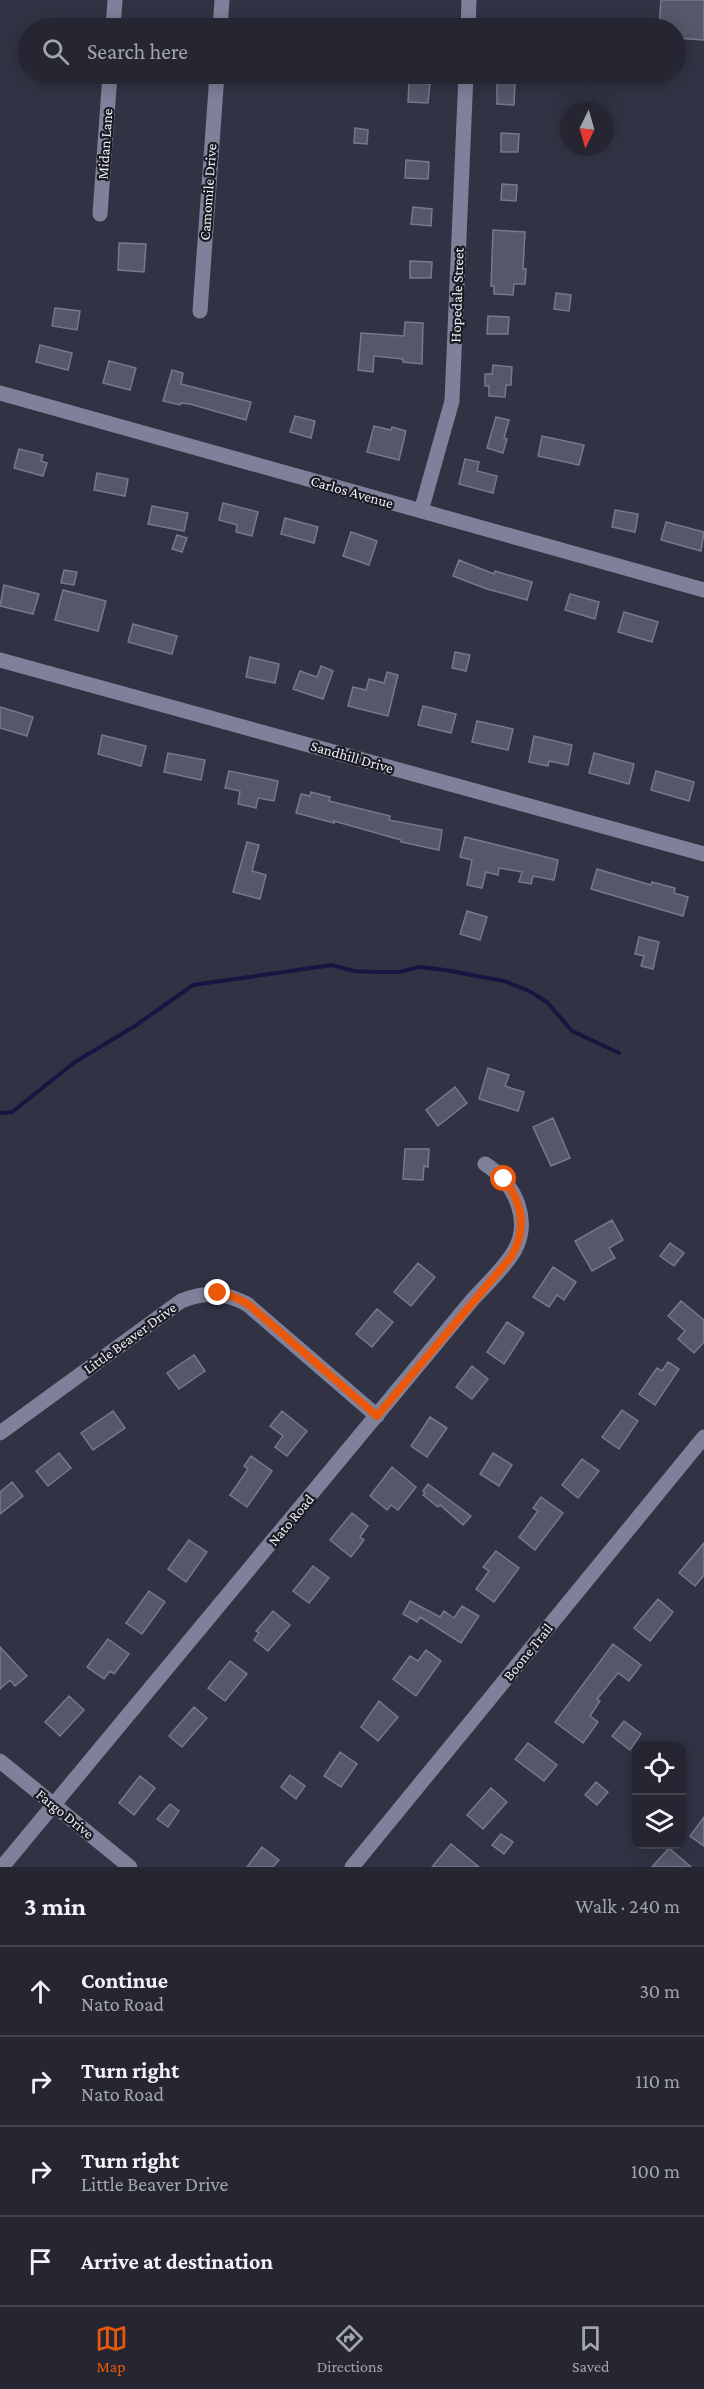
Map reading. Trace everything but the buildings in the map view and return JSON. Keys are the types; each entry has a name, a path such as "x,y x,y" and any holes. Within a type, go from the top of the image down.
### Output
{"street":[{"path":"114,18 115,0"},
{"path":"221,18 222,0"},
{"path":"468,18 469,0"},
{"name":"Midan Lane","path":"100,214 109,84"},
{"name":"Camomile Drive","path":"200,310 216,84"},
{"name":"Hopedale Street","path":"421,511 453,401 466,84"},
{"name":"Carlos Avenue","path":"0,393 704,590"},
{"name":"Sandhill Drive","path":"0,660 704,854"},
{"name":"Nato Road","path":"2,1867 511,1257 521,1234 520,1206 514,1191 504,1179 485,1164"},
{"name":"Little Beaver Drive","path":"0,1433 181,1301 209,1293 234,1297 248,1304 377,1416"},
{"name":"Boone Trail","path":"352,1867 704,1437"},
{"name":"Fargo Drive","path":"0,1761 130,1867"}],"waterway":[{"path":"0,1113 12,1112 75,1062 135,1026 193,985 332,965 354,971 376,972 399,972 419,967 504,981 529,991 547,1002 572,1031 619,1053"}],"route":[{"path":"218,1293 248,1304 377,1416 473,1299 511,1257 517,1246 521,1234 520,1206 514,1191 504,1179"}]}
